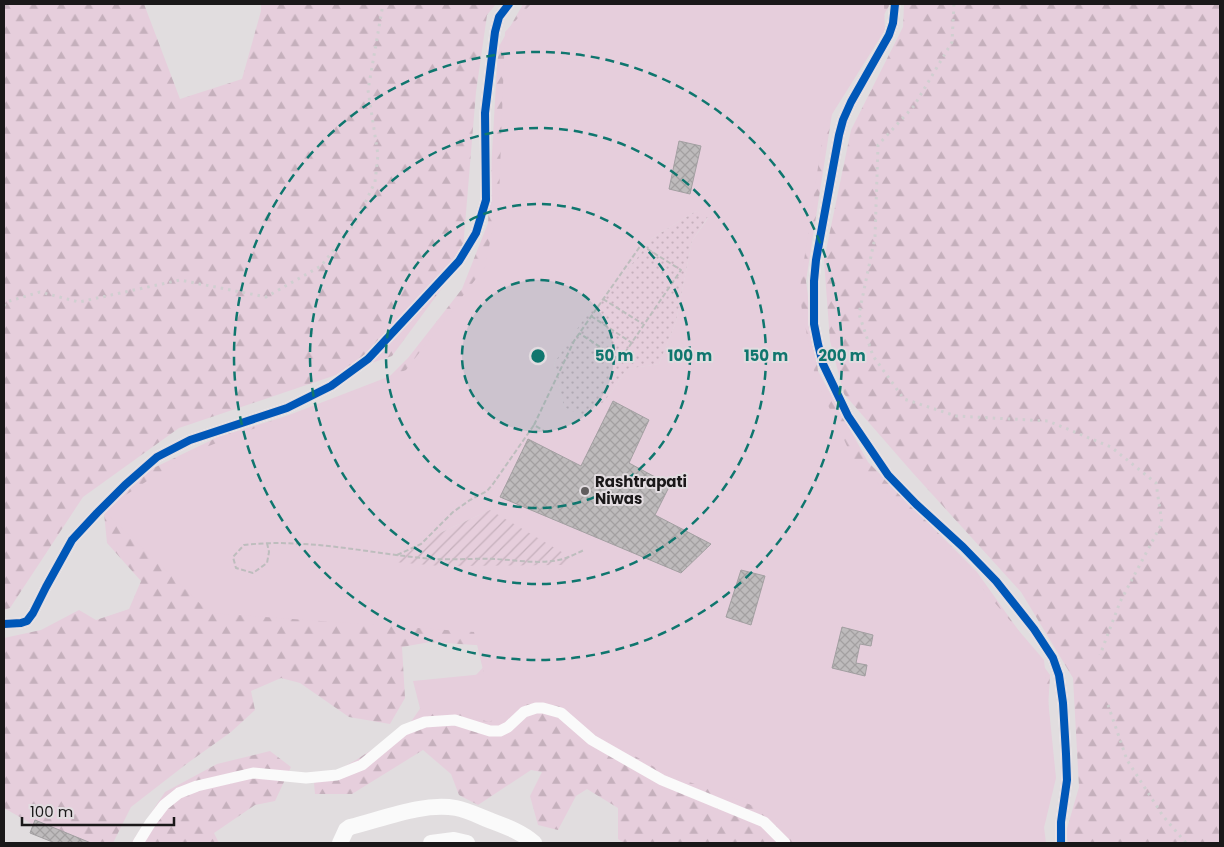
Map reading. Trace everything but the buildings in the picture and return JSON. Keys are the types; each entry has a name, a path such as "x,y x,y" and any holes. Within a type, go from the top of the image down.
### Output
{"highway":[{"path":"340,843 346,830 350,827 431,807 457,808 526,836 534,843"},
{"path":"430,843 454,840 467,843"}],"street":[{"path":"4,624 27,621 72,540 96,513 158,457 190,440 286,408 331,386 368,360 459,261 476,234 486,200 486,104 495,32 499,17 509,4"},
{"path":"895,4 893,23 888,35 851,102 839,135 816,260 814,324 822,364 848,416 888,475 996,581 1034,629 1053,658 1059,675 1063,703 1066,754 1067,780 1061,822 1061,843"},
{"path":"138,843 164,806 179,793 197,786 253,773 306,778 337,775 362,765 404,730 425,722 455,720 490,731 500,731 508,727 524,712 536,708 544,708 561,713 592,740 662,780 764,822 785,843"}],"path":[{"path":"397,555 421,544 452,512 487,491 534,425 579,333 641,245 681,270 620,360 579,333"},
{"path":"603,299 644,324"},
{"path":"591,316 632,342"},
{"path":"534,425 544,431"},
{"path":"267,543 269,552 267,563 253,573 236,568 233,557 244,545 267,543 284,542 424,559 495,559 531,562 563,559 584,550"}],"green space":[{"path":"4,4 144,4 180,99 242,79 261,11 261,4 496,4 487,15 476,92 462,261 392,356 179,428 83,497 10,608 4,610"},
{"path":"523,4 889,4 834,101 806,281 818,371 868,462 977,572 1050,675 1042,811 1046,843 984,843 680,353 718,209 700,195 310,536 429,584 913,843 624,843 618,839 618,808 587,789 576,796 558,830 538,825 530,796 542,772 531,770 478,805 459,795 451,774 423,750 352,794 315,794 314,783 356,760 408,726 433,690 464,688 489,661 490,646 430,642 402,647 405,698 390,724 349,717 300,683 281,678 251,691 255,710 231,732 131,807 113,843 65,843 4,808 4,638 41,630 79,610 96,620 129,609 141,581 107,543 104,513 143,473 218,437 378,388 408,358 462,289 488,223 498,48"},
{"path":"531,4 884,4 885,30 824,127 799,294 815,377 853,459 970,574 1044,660 1056,778 1042,836 1044,843 799,843 770,812 665,773 608,741 560,706 524,704 489,722 448,710 421,712 413,681 484,674 474,632 210,613 103,510 188,454 406,370 485,267 499,197 505,32","holes":["696,211 708,218 692,241 676,322 659,364 627,369 605,401 582,416 564,407 554,363 587,314 637,258 652,238","490,510 395,562 429,538"]},
{"path":"904,4 1220,4 1220,843 1068,843 1066,832 1079,787 1073,678 1021,592 844,394 830,341 824,260 851,130 903,27"},
{"path":"696,211 708,217 692,241 676,322 659,364 627,369 605,401 582,417 564,407 554,363 587,314 637,258 652,238"},
{"path":"490,510 572,558 563,565 440,566 394,562 429,538"},
{"path":"270,751 291,767 275,801 255,805 214,833 219,843 131,843 165,792 217,764"}],"railway":[{"path":"4,306 6,302 40,292 79,302 180,280 266,297 321,266 356,222 375,182 378,155 368,90 383,4"},
{"path":"954,4 952,42 914,106 878,145 875,237 859,314 873,356 904,399 956,416 1048,421 1111,447 1156,483 1162,523 1120,602 1100,655"},
{"path":"1108,705 1127,760 1163,816 1186,843"}],"cycle path":[{"path":"4,624 27,621 72,540 125,485 157,457 190,440 287,408 331,386 368,359 459,261 476,233 486,200 485,113 495,32 499,17 509,4"},
{"path":"895,4 893,23 889,35 851,102 839,135 816,260 814,324 823,364 848,416 888,475 996,581 1034,629 1053,658 1059,675 1063,703 1066,754 1067,780 1061,822 1061,843"}],"place":[{"name":"Rashtrapati Niwas","path":"585,491"}]}
